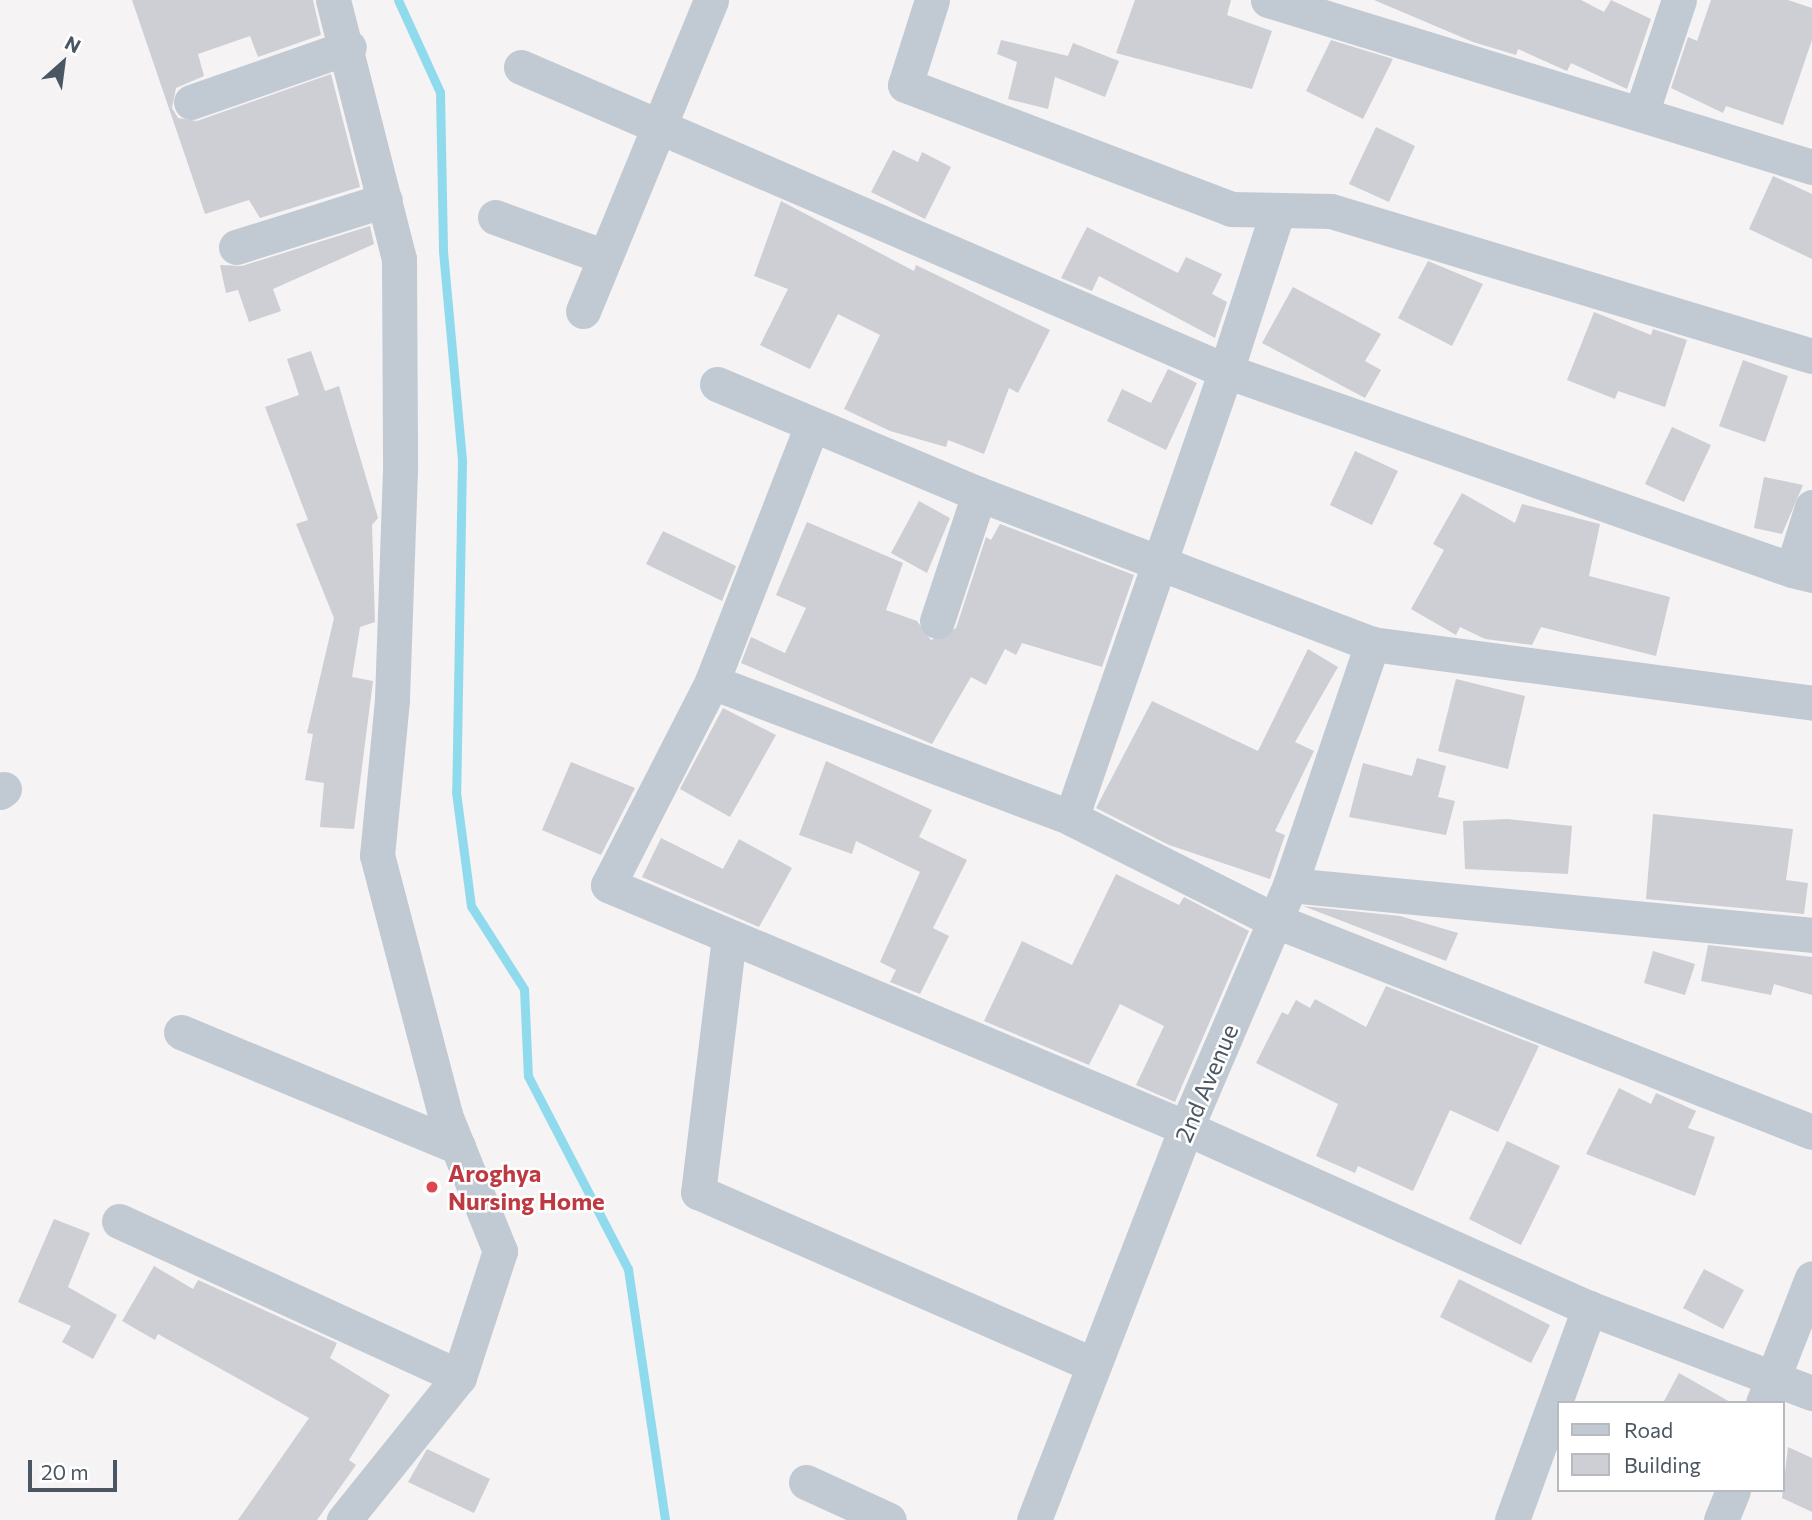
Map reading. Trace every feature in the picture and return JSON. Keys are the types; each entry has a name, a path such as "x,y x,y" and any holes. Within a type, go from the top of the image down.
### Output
{"street":[{"path":"333,0 349,47 399,259 400,470 392,701 377,855 458,1147 500,1251 459,1377 344,1520"},
{"path":"583,310 711,0"},
{"path":"932,0 905,85 1231,209 1277,213 1331,211 1812,356"},
{"path":"1268,0 1812,167"},
{"path":"1642,114 1679,0"},
{"path":"191,102 349,47"},
{"path":"521,67 1226,371 1802,573 1812,507"},
{"path":"236,247 385,200"},
{"path":"1071,818 1226,371 1277,213"},
{"path":"495,217 605,257"},
{"path":"717,384 979,494 1372,645 1812,703"},
{"path":"812,425 712,682 608,886 1186,1128 1589,1308 1767,1392 1812,1393"},
{"path":"937,621 979,494"},
{"name":"2nd Avenue","path":"1034,1520 1186,1128 1290,885 1372,645"},
{"path":"712,682 1071,818 1276,921 1812,1132"},
{"path":"1290,885 1812,935"},
{"path":"729,937 698,1192 1094,1365"},
{"path":"181,1031 458,1147"},
{"path":"119,1221 459,1377"},
{"path":"1767,1392 1812,1278"},
{"path":"1512,1520 1589,1308"},
{"path":"806,1482 889,1520"},
{"path":"1721,1520 1732,1492"}],"building":[{"path":"132,0 313,0 321,35 258,57 250,36 198,54 204,76 176,88 172,108 178,118 197,121 331,74 360,187 260,218 249,200 205,214"},
{"path":"1135,0 1231,0 1227,15 1272,31 1252,89 1116,53"},
{"path":"1374,0 1581,0 1604,12 1611,0 1651,19 1627,89 1571,63 1567,71 1518,49 1516,55 1473,42"},
{"path":"1711,0 1788,0 1812,8 1812,40 1783,125 1726,106 1723,113 1671,88 1688,37 1697,41"},
{"path":"1001,40 1068,56 1073,43 1119,61 1105,97 1055,77 1048,109 1008,99 1017,62 997,54"},
{"path":"1331,40 1393,59 1363,119 1306,91"},
{"path":"1376,127 1415,146 1389,202 1349,184"},
{"path":"893,150 918,162 922,152 951,167 925,219 871,192"},
{"path":"1773,176 1812,194 1812,259 1749,229"},
{"path":"781,201 914,271 916,265 1050,330 1018,393 1009,388 984,454 948,440 946,447 890,431 844,409 880,335 838,314 810,369 760,345 788,289 754,276"},
{"path":"370,226 374,244 273,289 281,311 249,322 238,290 226,293 220,265 242,266"},
{"path":"1087,227 1178,273 1186,257 1222,274 1212,294 1227,302 1215,338 1099,276 1092,291 1061,278"},
{"path":"1428,261 1483,284 1452,346 1398,318"},
{"path":"1293,287 1381,334 1365,361 1381,370 1365,398 1262,343"},
{"path":"1594,312 1651,335 1653,329 1687,340 1665,407 1618,391 1615,399 1567,380"},
{"path":"311,351 325,391 339,386 378,518 372,525 375,622 360,627 352,677 373,681 354,829 320,827 324,783 305,780 313,734 307,733 334,618 296,524 308,520 265,407 299,395 287,359"},
{"path":"1743,360 1788,376 1765,442 1719,426"},
{"path":"1168,369 1197,383 1166,450 1107,421 1122,389 1151,403"},
{"path":"1672,427 1711,445 1684,502 1645,484"},
{"path":"1355,451 1398,471 1372,525 1330,505"},
{"path":"1764,477 1803,485 1782,534 1754,528"},
{"path":"1462,493 1515,523 1522,504 1600,524 1589,576 1670,597 1656,656 1541,627 1532,645 1485,639 1460,627 1456,635 1411,609 1444,550 1433,544"},
{"path":"919,501 950,518 927,573 891,553"},
{"path":"807,522 903,563 886,610 917,621 931,640 956,628 986,537 991,540 1000,524 1134,575 1102,667 1022,643 1016,655 1005,649 986,685 971,677 932,744 741,663 751,637 785,653 806,608 776,595"},
{"path":"663,531 736,566 722,601 646,564"},
{"path":"1308,649 1338,667 1295,742 1314,751 1275,831 1285,835 1270,879 1169,845 1096,808 1152,701 1258,751"},
{"path":"1456,679 1525,696 1508,769 1438,751"},
{"path":"723,708 776,735 730,817 680,789"},
{"path":"1417,758 1446,766 1438,797 1455,801 1446,835 1349,817 1363,763 1412,776"},
{"path":"826,761 932,810 919,837 967,860 933,928 949,936 920,994 890,982 896,970 880,962 920,872 856,841 852,854 799,835"},
{"path":"571,762 635,788 601,855 542,830"},
{"path":"1653,814 1793,829 1786,880 1808,883 1804,914 1646,899"},
{"path":"1507,819 1572,826 1568,874 1465,869 1463,821"},
{"path":"661,838 723,869 739,839 792,868 759,927 642,877"},
{"path":"1116,874 1179,905 1184,897 1249,931 1175,1102 1136,1085 1164,1026 1120,1004 1089,1065 984,1021 1022,941 1072,965"},
{"path":"1303,906 1400,916 1458,933 1446,961"},
{"path":"1708,945 1812,957 1812,995 1774,984 1771,995 1701,981"},
{"path":"1653,951 1695,964 1685,995 1644,983"},
{"path":"1386,986 1539,1046 1498,1132 1450,1110 1413,1191 1358,1166 1355,1173 1316,1156 1338,1104 1256,1063 1282,1012 1288,1015 1296,1000 1310,1008 1315,999 1366,1027"},
{"path":"1619,1088 1651,1104 1656,1093 1696,1111 1688,1128 1715,1137 1695,1196 1586,1154"},
{"path":"1507,1141 1560,1166 1521,1245 1469,1219"},
{"path":"54,1219 90,1233 68,1287 117,1315 93,1359 62,1342 71,1326 18,1302"},
{"path":"154,1266 193,1289 198,1280 337,1343 330,1358 390,1395 349,1460 356,1465 317,1520 238,1520 309,1418 158,1334 155,1340 122,1321"},
{"path":"1704,1269 1744,1290 1723,1329 1683,1308"},
{"path":"1459,1279 1550,1325 1531,1363 1440,1317"},
{"path":"1679,1373 1728,1401 1664,1401"},
{"path":"1788,1447 1812,1458 1812,1512 1782,1498"},
{"path":"427,1449 490,1479 474,1513 408,1482"}],"waterway":[{"path":"398,0 440,92 443,251 462,461 456,792 471,906 524,989 528,1076 628,1269 665,1520"}],"place":[{"name":"Aroghya Nursing Home","path":"432,1187"}]}
